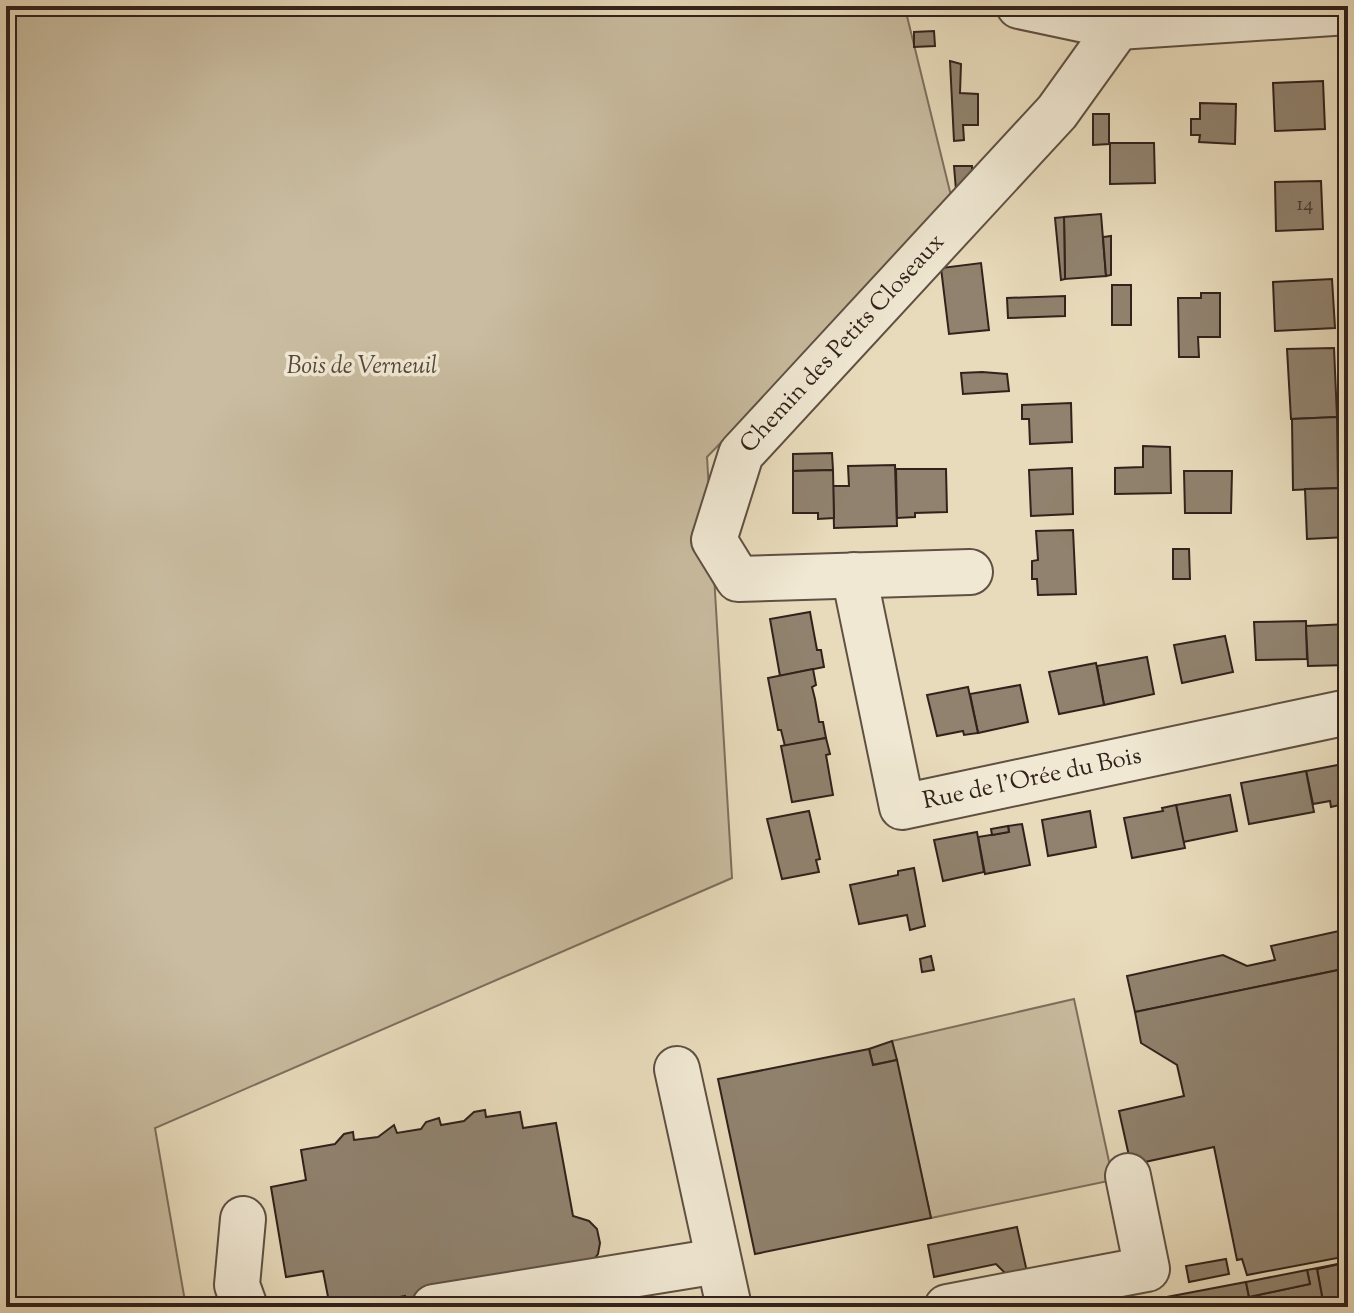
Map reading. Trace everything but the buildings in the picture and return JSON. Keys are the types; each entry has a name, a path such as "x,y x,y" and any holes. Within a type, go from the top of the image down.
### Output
{"street":[{"path":"1019,6 1118,27 1348,12"},
{"name":"Chemin des Petits Closeaux","path":"970,572 738,579 714,540 741,454 1057,112 1118,27"},
{"name":"Rue de l'Orée du Bois","path":"854,575 902,807 1348,712"},
{"path":"677,1069 729,1307"},
{"path":"947,1307 1147,1269 1128,1176"},
{"path":"243,1219 237,1285 245,1307"},
{"path":"434,1307 718,1261"}],"green space":[{"name":"Bois de Verneuil","path":"6,6 901,6 905,8 953,204 707,457 732,878 155,1128 186,1307 6,1307"},
{"path":"1074,999 1113,1180 931,1218 892,1041"}]}
